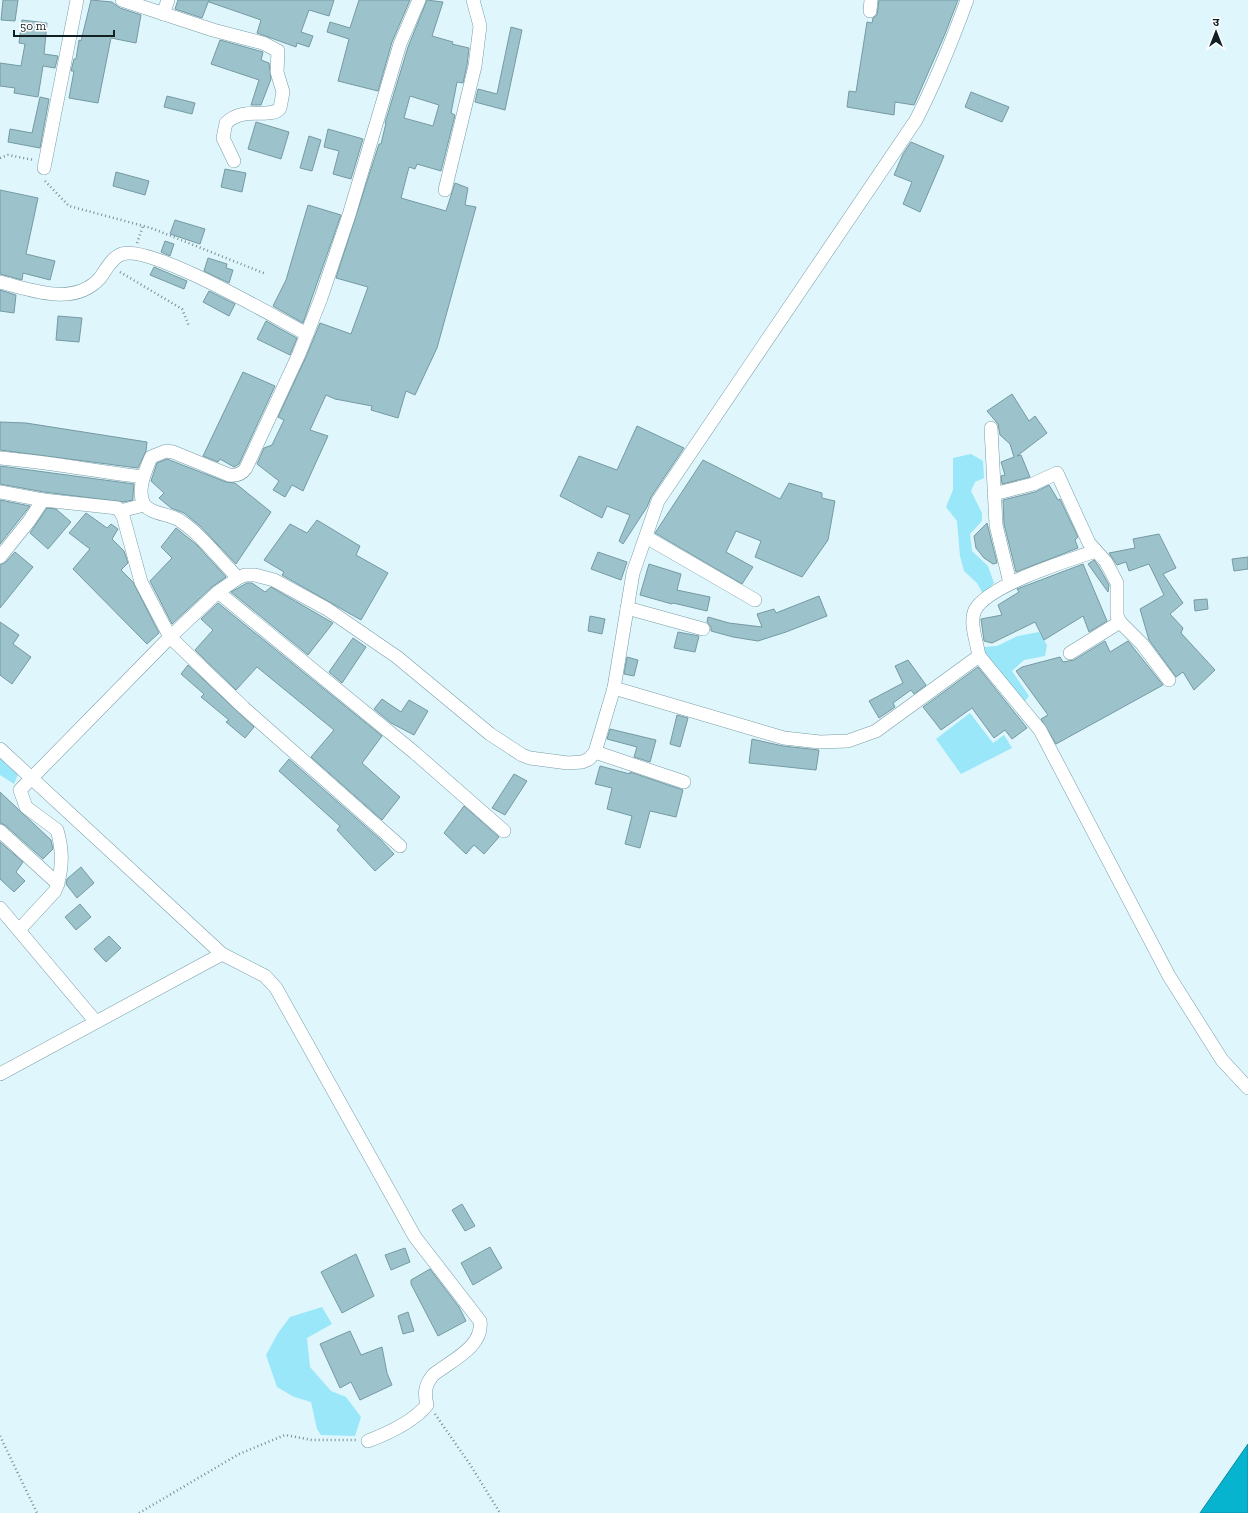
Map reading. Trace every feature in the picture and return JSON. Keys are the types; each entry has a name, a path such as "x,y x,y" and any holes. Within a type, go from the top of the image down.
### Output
{"street":[{"path":"44,168 76,0"},
{"path":"122,0 213,30 263,44 278,51 277,72 283,92 280,108 272,114 244,113 226,123 223,138 234,161"},
{"path":"163,14 168,0"},
{"path":"238,578 193,531 179,520 150,509 144,505 142,498 143,477 151,457 166,451 189,458 229,475 234,476 243,472 307,334 348,215 400,44 419,0"},
{"path":"445,190 475,66 480,26 473,0"},
{"path":"19,930 55,892 58,884 63,852 57,830 26,807 20,790 31,777 170,637 218,592 245,575 255,575 274,580 328,609 397,657 490,734 522,755 530,758 568,763 582,762 589,759 595,752 614,688 633,573 658,501 916,120 930,93 957,28 966,0"},
{"path":"0,282 46,292 70,294 80,292 90,287 115,258 122,254 129,253 168,263 202,278 307,334"},
{"path":"991,428 997,534 1010,583"},
{"path":"0,458 29,460 83,470 143,477"},
{"path":"994,494 1034,484 1057,473 1089,543 1106,562 1117,583 1117,616 1120,622 1142,644 1169,680"},
{"path":"0,492 43,500 114,507 120,511 142,582 170,637 244,708 400,846"},
{"path":"0,558 43,500"},
{"path":"120,511 144,505"},
{"path":"646,537 755,600"},
{"path":"1096,551 1010,583 979,604 975,610 972,620 979,656 1040,730 1169,976 1222,1060 1248,1088"},
{"path":"218,592 415,753 504,831"},
{"path":"627,608 704,629"},
{"path":"1070,653 1120,622"},
{"path":"614,688 784,738 820,742 848,741 876,731 979,656"},
{"path":"0,749 222,954 265,976 276,988 415,1237 480,1321 481,1328 475,1342 427,1381 424,1393 427,1405 411,1420 368,1441"},
{"path":"595,752 684,782"},
{"path":"0,831 58,884"},
{"path":"0,908 96,1022"},
{"path":"0,1074 222,954"}],"path":[{"path":"0,158 8,155 38,161 44,168"},
{"path":"45,181 69,206 151,228 266,274"},
{"path":"109,266 182,309 190,326"},
{"path":"427,1405 471,1466 500,1513"},
{"path":"0,1436 37,1513"},
{"path":"139,1513 239,1454 285,1436 312,1440 368,1441"}],"shaded area":[{"path":"971,454 983,461 984,478 975,482 971,491 982,513 982,521 970,534 972,551 988,566 994,583 983,594 977,583 964,571 960,556 957,521 946,507 953,490 953,458"},
{"path":"1039,632 1047,645 1045,656 1024,660 1012,671 1029,696 1023,704 985,657 984,647 997,646 1018,636"},
{"path":"970,713 993,743 1004,735 1012,748 961,774 936,739"},
{"path":"0,755 19,772 14,784 0,775"},
{"path":"322,1307 332,1324 307,1338 310,1367 331,1391 346,1397 361,1417 355,1436 321,1435 317,1429 311,1402 294,1397 277,1387 266,1355 278,1333 290,1317"},
{"path":"1248,1444 1248,1513 1200,1513"}],"building":[{"path":"3,0 18,0 15,21 1,20"},
{"path":"91,0 112,2 120,8 141,15 136,43 111,38 98,103 69,98 74,71 71,71 74,59 76,59 79,40 81,41"},
{"path":"178,0 209,0 202,18 175,9"},
{"path":"209,0 334,0 329,16 309,10 301,32 313,36 309,47 297,43 296,47 257,33 261,20 209,2"},
{"path":"359,0 410,0 392,42 378,91 338,81 349,39 327,32 330,22 350,28"},
{"path":"427,0 443,2 432,36 453,42 452,44 469,48 463,83 457,82 451,113 455,115 441,171 417,164 415,169 409,167 401,198 446,211 455,183 468,188 465,205 476,207 437,348 415,395 406,391 398,418 371,410 372,406 335,399 326,395 310,430 328,436 303,491 292,485 285,497 273,490 279,481 257,464 264,448 272,445 284,420 278,417 320,323 351,334 368,287 336,278 379,144 381,144 385,123 408,47","holes":["410,96 439,105 433,126 404,118"]},
{"path":"879,0 958,0 914,105 895,102 894,115 847,107 849,91 856,92 867,22 872,23 873,18 877,15"},
{"path":"22,20 47,23 44,54 58,56 55,68 43,66 38,97 14,93 15,88 0,86 0,63 21,66 25,44 19,43"},
{"path":"511,27 522,30 505,110 475,102 478,89 497,94"},
{"path":"220,40 263,52 261,60 269,63 271,79 261,105 251,105 259,80 211,64"},
{"path":"971,92 1009,107 1002,122 965,107"},
{"path":"167,96 195,103 192,114 164,107"},
{"path":"40,97 49,99 40,148 8,142 10,129 32,133"},
{"path":"256,122 289,132 281,159 248,149"},
{"path":"328,129 363,139 351,179 333,174 339,151 324,147"},
{"path":"309,136 321,140 312,171 300,168"},
{"path":"911,142 944,156 920,212 903,204 912,182 894,175 903,154"},
{"path":"225,169 246,173 242,192 221,187"},
{"path":"116,172 149,181 145,195 113,186"},
{"path":"0,190 38,198 26,254 55,261 50,280 23,273 22,280 0,274"},
{"path":"308,205 341,215 303,323 273,306 286,280"},
{"path":"175,220 205,229 200,244 170,234"},
{"path":"165,241 174,244 170,256 161,252"},
{"path":"208,258 227,264 226,268 233,270 229,283 204,271"},
{"path":"154,267 187,281 184,289 150,275"},
{"path":"0,290 16,295 14,313 0,311"},
{"path":"209,291 235,304 229,316 203,302"},
{"path":"58,316 82,318 79,342 56,340"},
{"path":"266,321 297,338 290,355 257,339"},
{"path":"243,372 275,386 239,464 234,467 220,459 218,462 203,456"},
{"path":"1012,394 1029,421 1035,416 1047,433 1017,456 1021,455 1030,477 1002,484 1001,476 1005,475 1001,462 1014,457 1010,444 1000,435 998,424 987,411"},
{"path":"0,422 26,423 147,442 146,451 138,468 0,450"},
{"path":"637,426 684,448 651,497 647,507 623,544 619,541 630,515 607,506 602,518 560,496 579,456 617,470"},
{"path":"167,459 226,482 235,483 271,512 236,564 200,526 184,513 171,508 159,498 164,493 151,481 157,463"},
{"path":"703,460 780,499 789,483 822,493 822,498 835,501 828,540 802,577 755,557 761,541 736,531 726,552 753,567 742,584 655,533"},
{"path":"0,466 134,484 133,500 123,502 44,492 0,484"},
{"path":"1049,485 1058,500 1060,499 1078,537 1075,540 1078,548 1016,572 1004,524 1003,500 1035,492"},
{"path":"0,500 30,506 0,544"},
{"path":"47,508 56,509 71,522 48,549 30,533"},
{"path":"86,513 107,528 111,524 118,529 112,539 124,551 128,563 121,570 133,582 159,633 147,644 73,569 90,549 69,533"},
{"path":"317,520 360,546 356,555 388,573 361,620 282,575 284,572 264,560 290,524 307,533"},
{"path":"987,523 997,563 993,564 984,558 976,548 974,536"},
{"path":"176,528 197,545 226,577 213,586 172,624 150,581 172,558 161,547"},
{"path":"1159,534 1176,568 1163,574 1183,603 1170,614 1183,628 1181,633 1215,670 1194,690 1183,672 1176,677 1149,640 1140,609 1164,595 1149,564 1129,571 1126,562 1117,565 1109,553 1135,548 1133,539"},
{"path":"15,552 33,567 0,608 0,565 6,562"},
{"path":"598,552 627,562 621,580 591,569"},
{"path":"1248,557 1248,569 1234,571 1232,559"},
{"path":"1094,560 1109,585 1108,592 1088,564"},
{"path":"649,564 681,574 677,590 710,597 707,611 672,604 640,595"},
{"path":"1083,564 1107,621 1089,632 1083,616 1044,640 1035,622 992,643 984,641 981,619 1002,615 998,605 1019,592 1017,589"},
{"path":"247,583 252,583 265,592 271,587 333,623 308,655 231,592"},
{"path":"819,596 827,616 758,641 733,637 711,631 711,627 707,622 708,617 729,623 762,627 757,614 774,609 776,613"},
{"path":"1207,599 1208,609 1195,611 1194,600"},
{"path":"218,603 382,736 362,763 400,797 382,820 311,757 334,730 257,667 236,690 195,650 213,630 201,619"},
{"path":"590,616 605,619 602,634 588,631"},
{"path":"0,622 19,635 13,644 31,657 12,684 0,675"},
{"path":"678,632 699,636 695,652 674,648"},
{"path":"353,638 366,647 342,683 329,672"},
{"path":"1105,641 1110,652 1128,641 1163,685 1056,744 1041,719 1048,715 1016,671 1022,667 1060,657 1063,662 1074,660"},
{"path":"627,657 638,660 634,676 624,674"},
{"path":"908,660 926,685 914,694 911,690 893,703 895,707 879,718 869,701 903,683 895,666"},
{"path":"188,665 254,727 245,738 226,722 229,720 201,697 204,694 181,674"},
{"path":"978,667 1027,728 1012,739 1005,730 994,738 972,708 941,730 923,707"},
{"path":"382,699 401,712 409,700 428,711 414,735 391,723 374,709"},
{"path":"677,715 688,718 680,747 670,744"},
{"path":"610,729 656,740 650,762 634,757 637,747 607,739"},
{"path":"752,739 783,746 819,750 816,770 749,763"},
{"path":"289,759 381,840 394,854 375,871 337,830 340,826 279,771"},
{"path":"600,766 630,774 630,772 683,790 676,817 650,811 640,848 625,844 632,816 607,809 612,788 595,784"},
{"path":"514,774 527,781 505,815 492,808"},
{"path":"0,792 51,840 53,849 43,859 5,825 0,823"},
{"path":"464,806 499,837 484,854 474,845 466,854 444,833"},
{"path":"0,842 23,862 16,872 25,881 14,892 0,879"},
{"path":"81,867 94,883 77,898 66,884 67,879"},
{"path":"80,904 91,917 76,930 65,917"},
{"path":"109,936 121,948 106,962 94,949"},
{"path":"462,1204 475,1226 465,1231 452,1210"},
{"path":"490,1247 502,1268 473,1285 461,1263"},
{"path":"405,1248 410,1262 391,1270 385,1255"},
{"path":"356,1254 374,1296 342,1313 321,1272"},
{"path":"430,1269 459,1307 466,1321 438,1336 411,1284 411,1280"},
{"path":"408,1312 414,1331 403,1334 398,1316"},
{"path":"350,1331 361,1355 382,1347 387,1373 392,1385 360,1400 351,1382 340,1388 320,1344"}]}
